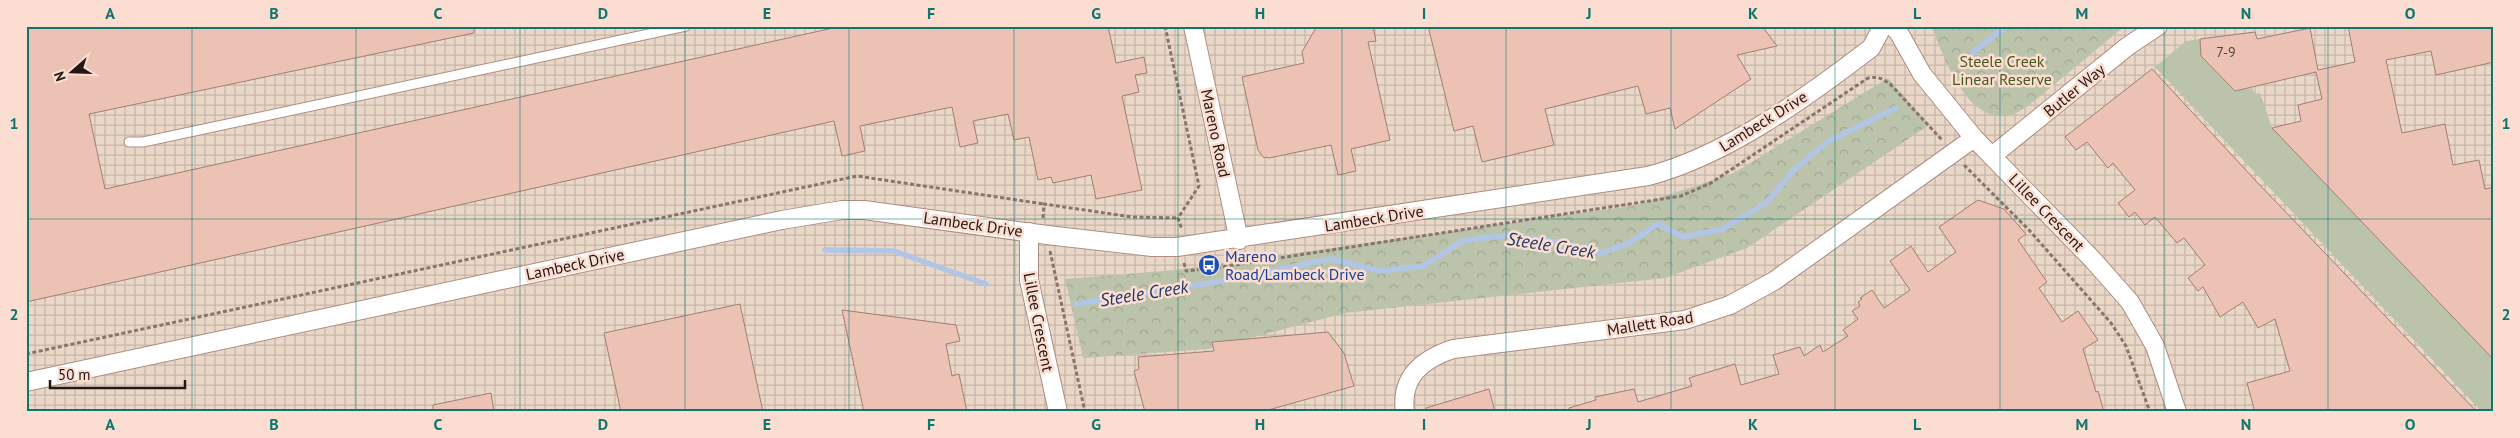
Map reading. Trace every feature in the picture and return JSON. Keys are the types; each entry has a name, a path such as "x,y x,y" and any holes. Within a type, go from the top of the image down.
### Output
{"street":[{"name":"Mareno Road","path":"1193,26 1239,240"},
{"name":"Lambeck Drive","path":"26,382 814,213 842,210 892,212 1047,235 1152,247 1186,246 1239,240 1619,181 1687,165 1743,136 1871,48 1883,26"},
{"name":"Lillee Crescent","path":"1892,26 1899,33 1932,88 1974,138 2113,280 2130,302 2155,346 2177,412"},
{"name":"Butler Way","path":"1992,156 2128,46 2158,26"},
{"name":"Mallett Road","path":"1406,412 1404,403 1407,385 1416,369 1432,356 1446,351 1686,320 1730,305 1774,280 1954,155 1974,138"},
{"name":"Lillee Crescent","path":"1029,232 1029,280 1058,412"}],"lane":[{"path":"129,142 143,142 686,26"}],"path":[{"path":"1165,26 1199,186 1178,218 1186,246 1186,271 1681,196 1711,183 1868,78 1875,76 1882,78 1891,85 1954,155 2030,230 2111,322 2126,346 2150,412"},
{"path":"26,354 857,176 1132,217 1178,218"},
{"path":"1044,204 1042,216 1085,412"}],"shaded area":[{"path":"26,26 1931,26 1951,72 2028,105 2125,26 2494,26 2494,412 26,412"}],"green space":[{"name":"Steele Creek Linear Reserve","path":"1931,26 2125,26 2028,106 2011,115 1995,116 1982,110 1970,100 1959,86 1950,71"},
{"path":"2200,39 2201,56 2234,91 2252,88 2255,94 2260,93 2272,128 2494,360 2494,412 2482,412 2155,67 2186,41"},
{"path":"1888,78 1929,125 1747,248 1665,278 1345,313 1208,349 1083,358 1065,279 1175,270 1638,205 1734,173"}],"building":[{"path":"26,26 474,26 474,33 89,114 105,189 842,26 1108,26 1116,63 1144,57 1147,73 1135,75 1139,92 1122,96 1142,190 1096,199 1091,175 1053,183 1051,177 1038,180 1029,137 1014,140 1008,114 973,121 978,143 960,147 952,107 860,126 865,151 842,156 834,121 26,302"},
{"path":"1317,26 1373,26 1376,41 1368,42 1390,140 1351,149 1356,171 1338,175 1331,145 1269,158 1263,157 1258,150 1242,77 1304,63 1302,52"},
{"path":"1428,26 1762,26 1777,46 1737,55 1751,79 1675,129 1670,108 1646,114 1638,86 1545,109 1554,145 1482,162 1473,126 1454,131"},
{"path":"2348,26 2494,26 2494,62 2436,75 2431,51 2386,60 2402,133 2445,124 2453,165 2479,160 2485,189 2494,187 2494,360 2272,128 2301,121 2298,105 2322,99 2316,72 2235,91 2201,56 2200,39 2255,32 2257,39 2310,28 2318,70 2355,62"},
{"path":"2152,69 2255,180 2477,412 2255,412 2247,383 2290,371 2275,319 2258,328 2243,302 2220,317 2203,287 2198,291 2188,278 2205,265 2184,238 2177,243 2155,217 2145,225 2135,212 2129,217 2118,203 2135,190 2113,163 2108,168 2087,142 2076,150 2065,137"},
{"path":"1978,200 2004,209 2026,234 2018,240 2047,282 2039,288 2062,322 2078,311 2098,340 2083,349 2104,412 1569,412 1569,408 1596,400 1595,397 1634,389 1638,402 1692,386 1689,378 1735,364 1741,385 1779,374 1773,355 1800,347 1804,356 1820,345 1823,352 1848,336 1843,330 1858,319 1852,311 1860,306 1858,302 1862,299 1860,298 1872,290 1884,308 1910,290 1890,261 1911,246 1928,272 1956,252 1939,227"},
{"path":"740,304 763,412 621,412 604,333"},
{"path":"842,310 956,325 960,341 946,344 952,376 959,374 967,412 864,412"},
{"path":"1328,332 1344,353 1354,386 1261,412 1145,412 1134,371 1139,369 1138,357 1214,351 1212,342"},
{"path":"1489,389 1495,412 1426,412 1426,408"},
{"path":"491,393 494,412 433,412 433,405"}],"waterway":[{"name":"Steele Creek","path":"1973,52 2007,26"},
{"name":"Steele Creek","path":"1076,304 1222,281 1331,259 1380,271 1424,266 1462,241 1509,235 1564,243 1602,253 1627,244 1658,224 1683,237 1723,229 1767,202 1794,170 1827,142 1896,108"},
{"name":"Steele Creek","path":"825,250 894,251 986,284"}],"place":[{"name":"Mareno Road/Lambeck Drive","path":"1209,265"}]}
